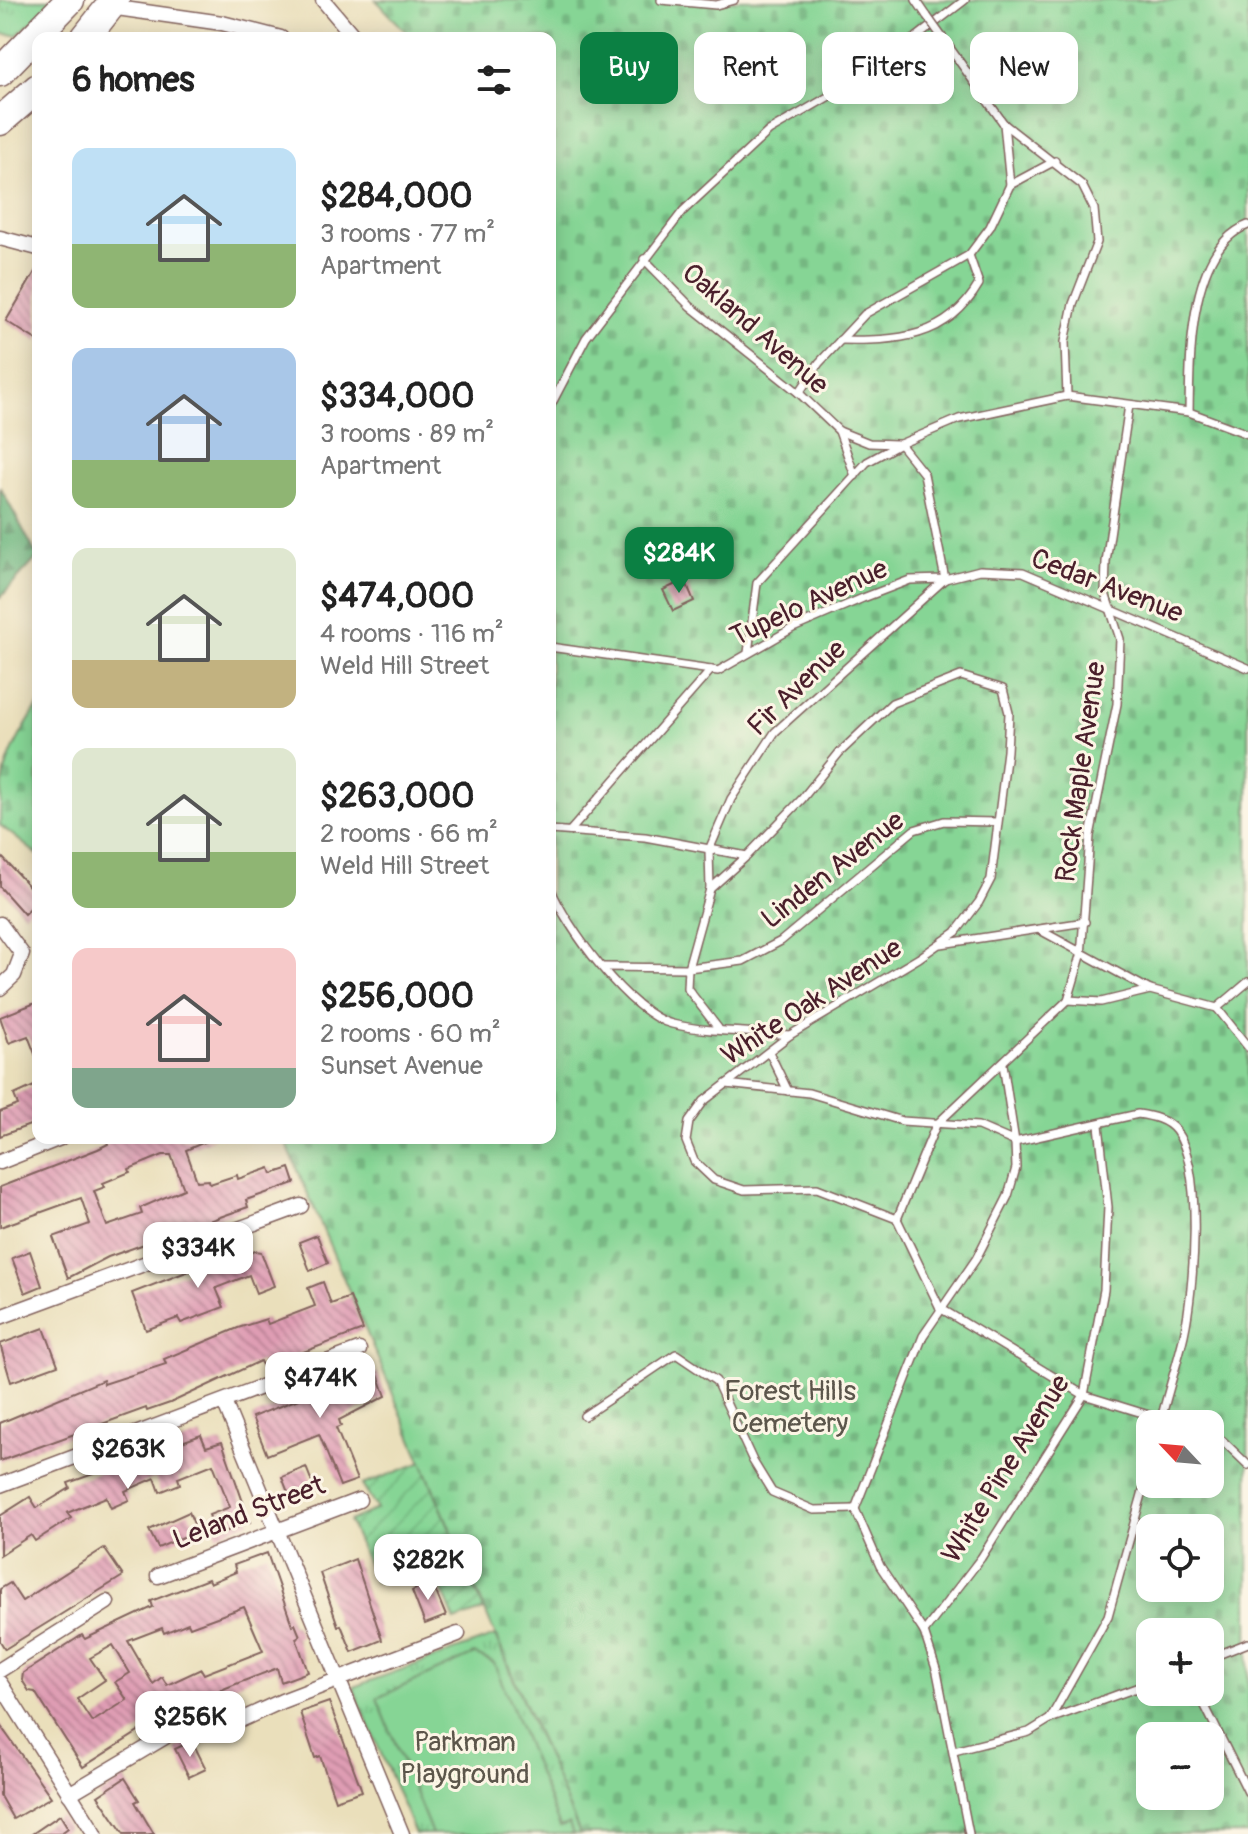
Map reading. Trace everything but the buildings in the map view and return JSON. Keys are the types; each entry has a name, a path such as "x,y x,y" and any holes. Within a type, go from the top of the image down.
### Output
{"highway":[{"path":"39,32 70,0"},
{"path":"90,32 113,4"},
{"path":"0,72 32,39"},
{"path":"0,121 32,93"}],"street":[{"path":"323,0 350,32"},
{"path":"113,4 257,32"},
{"path":"0,238 32,246"},
{"path":"0,924 22,954 21,963 4,984"},
{"path":"0,1162 45,1144"},
{"path":"0,1317 301,1206"},
{"path":"0,1485 359,1350"},
{"path":"224,1402 402,1834"},
{"name":"Leland Street","path":"158,1576 359,1500"},
{"path":"0,1670 107,1602"},
{"path":"234,1723 458,1634"},
{"path":"0,1683 95,1834"},
{"path":"69,1794 165,1737"}],"lane":[{"path":"661,0 716,5 734,0"},
{"path":"916,0 1004,124 1082,185 1094,209 1097,242 1073,304 1065,342 1067,396"},
{"path":"556,396 586,338 683,211 769,131 871,72 965,0"},
{"path":"799,393 840,340 865,314 969,255 990,227 1010,185 1004,124"},
{"path":"1010,185 1055,161"},
{"path":"1189,412 1191,334 1203,282 1219,248 1239,229 1248,225"},
{"path":"840,340 894,341 932,328 965,308 979,284 969,255"},
{"name":"Oakland Avenue","path":"644,259 690,306 799,393 839,431 869,443 900,444"},
{"path":"748,653 757,583 867,462 900,444 959,419 1067,396 1189,412 1248,434"},
{"name":"Rock Maple Avenue","path":"1068,1000 1081,956 1090,836 1117,704 1120,639 1105,593 1106,562 1129,405"},
{"name":"Oakland Avenue","path":"839,431 855,476"},
{"path":"900,444 924,474 945,579"},
{"name":"Cedar Avenue","path":"945,579 980,570 1023,572 1248,668"},
{"name":"Tupelo Avenue","path":"556,648 718,671 793,628 874,593 910,580 945,579"},
{"name":"Fir Avenue","path":"709,850 731,799 775,732 945,579"},
{"path":"570,831 711,670"},
{"name":"White Oak Avenue","path":"747,856 802,799 839,753 892,703 961,676 1003,689 1009,713 991,879 979,902 956,932 790,1035 704,1101 689,1122 686,1141 694,1161 714,1180 744,1190 817,1188 897,1219"},
{"name":"Linden Avenue","path":"604,967 688,968 743,961 781,941 914,830 944,821 997,822"},
{"path":"556,830 645,837 747,856"},
{"path":"709,850 710,889 688,968 687,988 718,1028"},
{"path":"710,889 747,856"},
{"path":"556,901 560,911 604,967 649,1012 671,1024 790,1035"},
{"name":"White Oak Avenue","path":"938,945 1085,922"},
{"path":"1038,930 1081,956 1150,990 1217,1008 1248,1047"},
{"path":"1217,1008 1248,982"},
{"path":"1136,1413 1084,1395 940,1308 897,1219 936,1125 1068,1000 1101,1002 1150,990"},
{"path":"769,1052 788,1091"},
{"path":"969,1834 937,1672 924,1632 880,1566 855,1509 923,1336 976,1259 1008,1196 1016,1168 1003,1064"},
{"path":"726,1084 809,1093 902,1121 978,1126 1015,1142 1138,1114 1155,1117 1175,1129 1185,1152 1194,1188 1193,1254 1185,1332 1163,1410"},
{"name":"White Pine Avenue","path":"924,1632 981,1558 1084,1395 1104,1276 1108,1207 1099,1125"},
{"path":"584,1416 676,1354 716,1381 753,1461 772,1492 814,1510 855,1509"},
{"path":"1224,1442 1248,1465"},
{"path":"1050,1719 1108,1616 1141,1498"},
{"path":"1224,1652 1248,1643"},
{"path":"954,1751 1000,1742 1050,1719 1136,1688"},
{"path":"1205,1706 1248,1792"}],"green space":[{"path":"0,0 57,0 17,35 0,34"},
{"name":"Forest Hills Cemetery","path":"376,0 1248,0 1248,1834 580,1834 287,1144 556,1144 556,32 406,32"},
{"path":"0,487 32,546 32,563 0,598"},
{"path":"32,716 32,850 0,825 4,775"},
{"path":"422,1462 484,1610 455,1621 429,1558 375,1582 349,1521 377,1509 362,1485"},
{"name":"Parkman Playground","path":"495,1636 580,1834 415,1834 353,1687"},
{"name":"Parkman Playground","path":"474,1654 494,1663 560,1827 569,1824 573,1834 432,1834 377,1698"}]}
